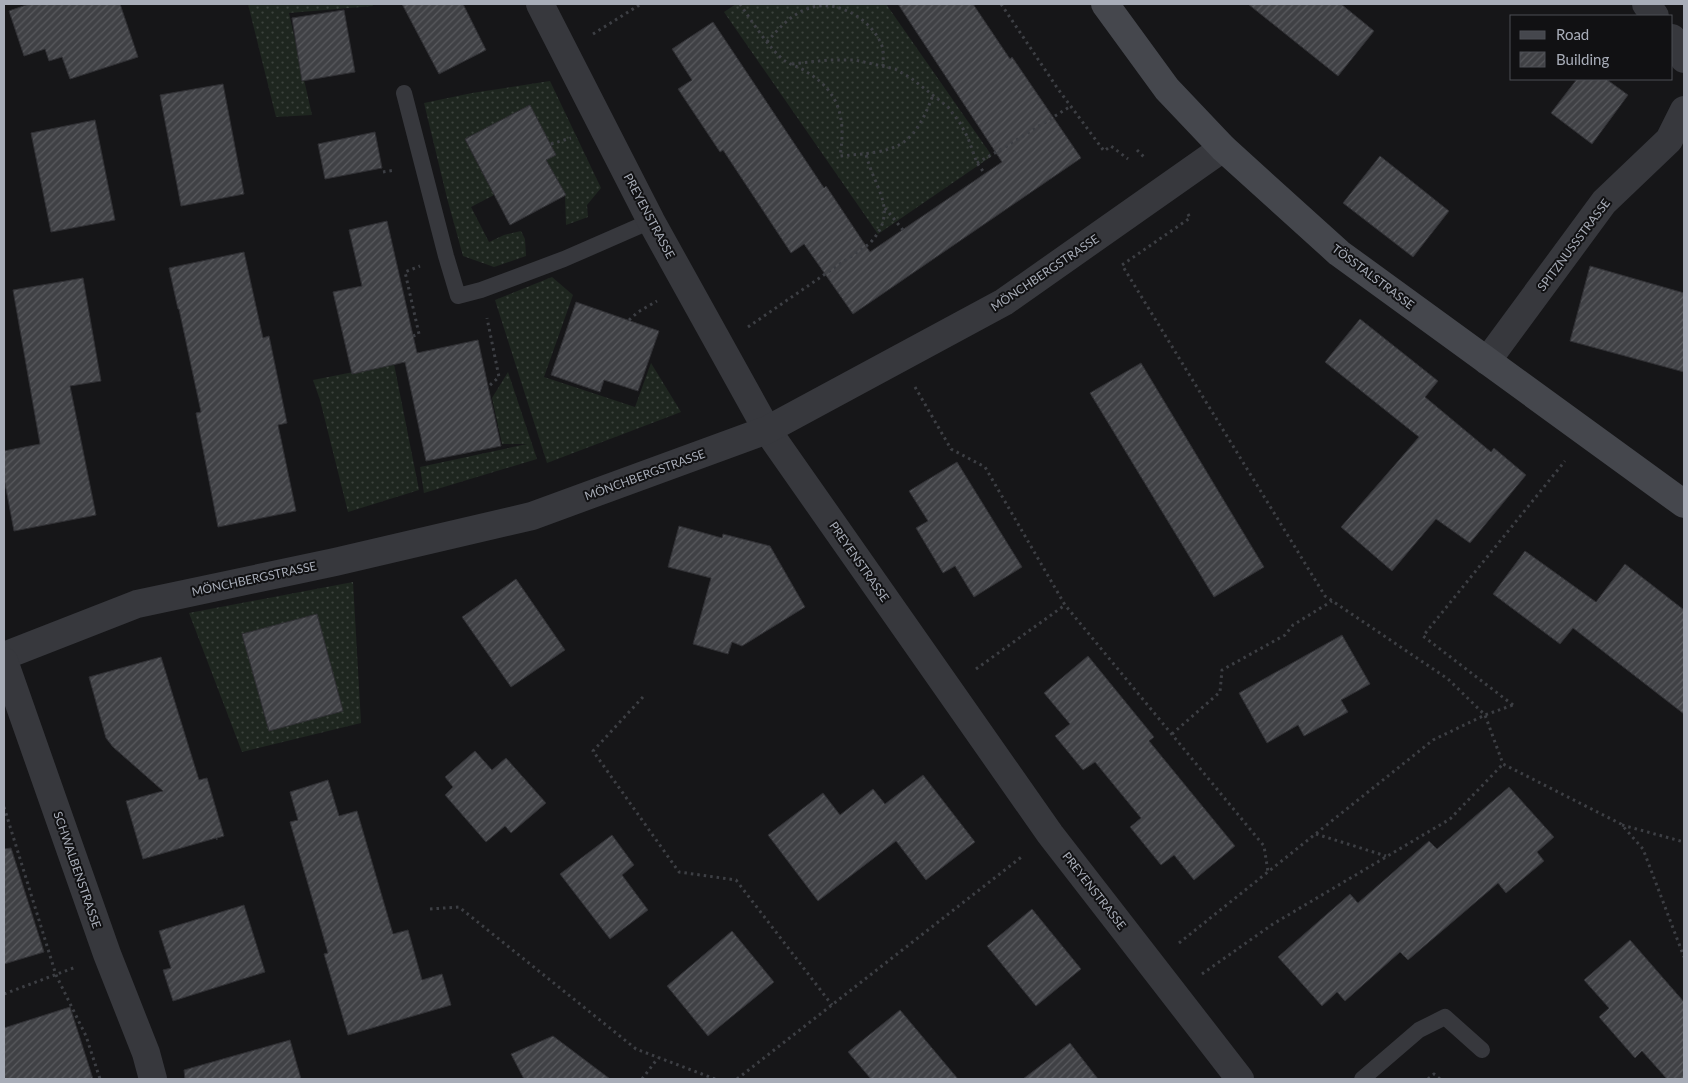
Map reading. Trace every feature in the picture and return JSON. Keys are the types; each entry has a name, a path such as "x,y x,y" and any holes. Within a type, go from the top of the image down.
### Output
{"main road":[{"name":"TÖSSTALSTRASSE","path":"1105,4 1167,90 1223,148 1339,253 1684,504"}],"street":[{"name":"PREYENSTRASSE","path":"540,4 651,222 767,430 1050,834 1240,1079"},
{"path":"1646,4 1654,15"},
{"path":"1673,39 1682,52 1684,60"},
{"name":"SPITZNUSSSTRASSE","path":"1487,361 1604,202 1669,140 1684,110"},
{"name":"MÖNCHBERGSTRASSE","path":"4,656 137,604 335,562 532,516 767,430 1004,302 1223,148"},
{"name":"SCHWALBENSTRASSE","path":"4,661 107,954 146,1053 153,1079"}],"lane":[{"path":"404,93 458,296 481,290 564,259 651,222"},
{"path":"1362,1079 1419,1030 1445,1017 1482,1050"}],"path":[{"path":"565,51 641,4"},
{"path":"740,4 767,42 784,61 806,71 832,95 842,119 840,156 887,151 906,142 918,127 933,95"},
{"path":"1001,4 1104,151 1111,146 1128,160"},
{"path":"767,42 789,18 802,11 820,5 834,7 862,19 879,39 883,48 883,66"},
{"path":"791,64 828,60 855,60 895,69 911,78 948,107 968,138 976,163 986,174"},
{"path":"976,163 1071,106"},
{"path":"551,144 572,138"},
{"path":"866,154 869,168 885,208 903,230"},
{"path":"1114,270 1190,218 1171,186"},
{"path":"744,330 869,244 876,237 884,217 885,208"},
{"path":"413,336 419,334 405,272 446,256"},
{"path":"1122,264 1324,596 1448,679 1485,715 1503,764 1622,824 1684,842"},
{"path":"478,389 488,388 499,376 481,290"},
{"path":"913,383 951,449 985,467 1065,605 1264,846 1268,872"},
{"path":"1151,965 1433,740 1485,715 1513,705 1423,636 1586,434"},
{"path":"1172,734 1220,692 1222,670 1285,634 1293,625 1332,601"},
{"path":"948,689 1065,605"},
{"path":"643,697 593,751 679,872 736,880 832,1004"},
{"path":"1174,994 1273,924 1450,819 1503,764"},
{"path":"4,807 56,975 86,1036 100,1079"},
{"path":"1622,824 1643,849 1684,957"},
{"path":"737,1079 1050,834"},
{"path":"1316,834 1386,857"},
{"path":"430,909 459,907 636,1049 715,1079"},
{"path":"4,994 107,954"},
{"path":"642,1079 658,1058"},
{"path":"1428,1079 1434,1074 1440,1079"}],"shaded area":[{"path":"248,4 372,4 373,6 289,13 312,115 276,117"},
{"path":"736,4 886,4 992,156 878,234 724,12"},
{"path":"550,81 601,188 587,205 588,217 566,225 565,195 546,160 556,155 529,106 465,140 494,195 471,207 489,242 504,235 521,231 525,239 526,256 494,267 463,256 424,103 472,93"},
{"path":"552,277 573,295 544,377 635,407 651,363 681,412 547,463 495,300"},
{"path":"394,364 419,490 348,512 320,400 313,380"},
{"path":"508,372 537,459 424,493 420,467 527,444 502,444 492,398"},
{"path":"353,582 361,723 242,752 189,613"}],"building":[{"path":"29,4 120,4 138,57 70,79 62,57 49,61 45,49 24,56 9,11"},
{"path":"402,4 463,4 486,50 439,74"},
{"path":"898,4 973,4 1081,158 853,314 804,244 791,253 723,150 720,152 678,89 692,80 672,49 713,22 824,188 826,186 870,252 1002,162"},
{"path":"1248,4 1341,4 1374,31 1338,76"},
{"path":"344,10 355,72 302,81 292,18"},
{"path":"1576,80 1607,80 1628,95 1592,144 1551,113"},
{"path":"223,84 244,194 181,206 160,95"},
{"path":"530,105 556,155 546,160 566,195 510,225 465,139"},
{"path":"95,120 115,220 51,232 31,133"},
{"path":"375,132 382,168 325,179 318,144"},
{"path":"1380,156 1449,211 1413,257 1343,203"},
{"path":"387,221 417,353 478,340 501,446 426,461 405,362 352,374 333,292 362,286 349,230"},
{"path":"244,252 263,338 269,336 287,423 278,425 296,511 218,527 196,413 201,412 169,268"},
{"path":"1590,266 1684,293 1684,372 1570,341"},
{"path":"83,278 101,381 70,386 96,515 14,531 4,478 4,451 40,444 13,290"},
{"path":"576,302 659,331 638,391 604,380 600,392 551,375"},
{"path":"1360,319 1438,381 1425,397 1491,452 1494,448 1526,475 1470,543 1436,519 1392,571 1341,527 1419,437 1325,362"},
{"path":"1141,363 1264,567 1214,597 1090,393"},
{"path":"957,462 1022,567 974,597 955,566 943,573 916,528 928,521 909,491"},
{"path":"679,526 722,538 723,534 770,546 805,607 742,646 732,642 728,654 693,644 711,578 668,567"},
{"path":"1525,551 1596,602 1625,564 1684,610 1684,714 1573,628 1560,644 1493,594"},
{"path":"516,579 565,650 511,687 462,617"},
{"path":"317,614 343,711 269,731 242,634"},
{"path":"1342,635 1370,684 1341,700 1348,712 1304,736 1298,725 1267,743 1239,693"},
{"path":"1088,656 1154,737 1149,741 1235,846 1194,880 1174,855 1161,865 1130,827 1141,818 1095,762 1083,770 1055,736 1070,724 1044,693"},
{"path":"161,657 199,780 207,778 224,836 217,838 217,840 216,838 143,859 126,801 163,791 113,747 106,738 89,677"},
{"path":"475,751 492,770 506,758 546,803 511,833 505,826 486,842 445,795 453,787 445,777"},
{"path":"923,775 975,842 926,880 896,841 818,901 768,835 823,793 840,815 873,789 885,804"},
{"path":"328,780 339,816 357,811 393,934 408,930 422,980 442,974 451,1005 348,1035 324,954 328,953 290,822 298,820 290,792"},
{"path":"1509,787 1554,837 1537,852 1544,861 1506,893 1498,883 1408,960 1400,952 1345,1001 1337,992 1322,1006 1278,957 1350,894 1358,903 1429,841 1437,849"},
{"path":"612,835 634,865 622,875 648,910 610,939 560,874"},
{"path":"11,848 44,952 4,964 4,849"},
{"path":"244,905 265,972 173,1001 163,970 171,968 159,931"},
{"path":"1032,909 1081,969 1036,1006 987,946"},
{"path":"732,931 774,982 708,1036 667,986"},
{"path":"1630,940 1684,1002 1684,1079 1667,1079 1642,1051 1635,1058 1599,1017 1609,1008 1584,980"},
{"path":"70,1007 93,1079 4,1079 4,1028"},
{"path":"900,1010 958,1079 871,1079 848,1052"},
{"path":"553,1036 610,1079 524,1079 511,1054"},
{"path":"290,1040 301,1079 185,1079 184,1070"},
{"path":"1070,1043 1098,1079 1023,1079"}]}
